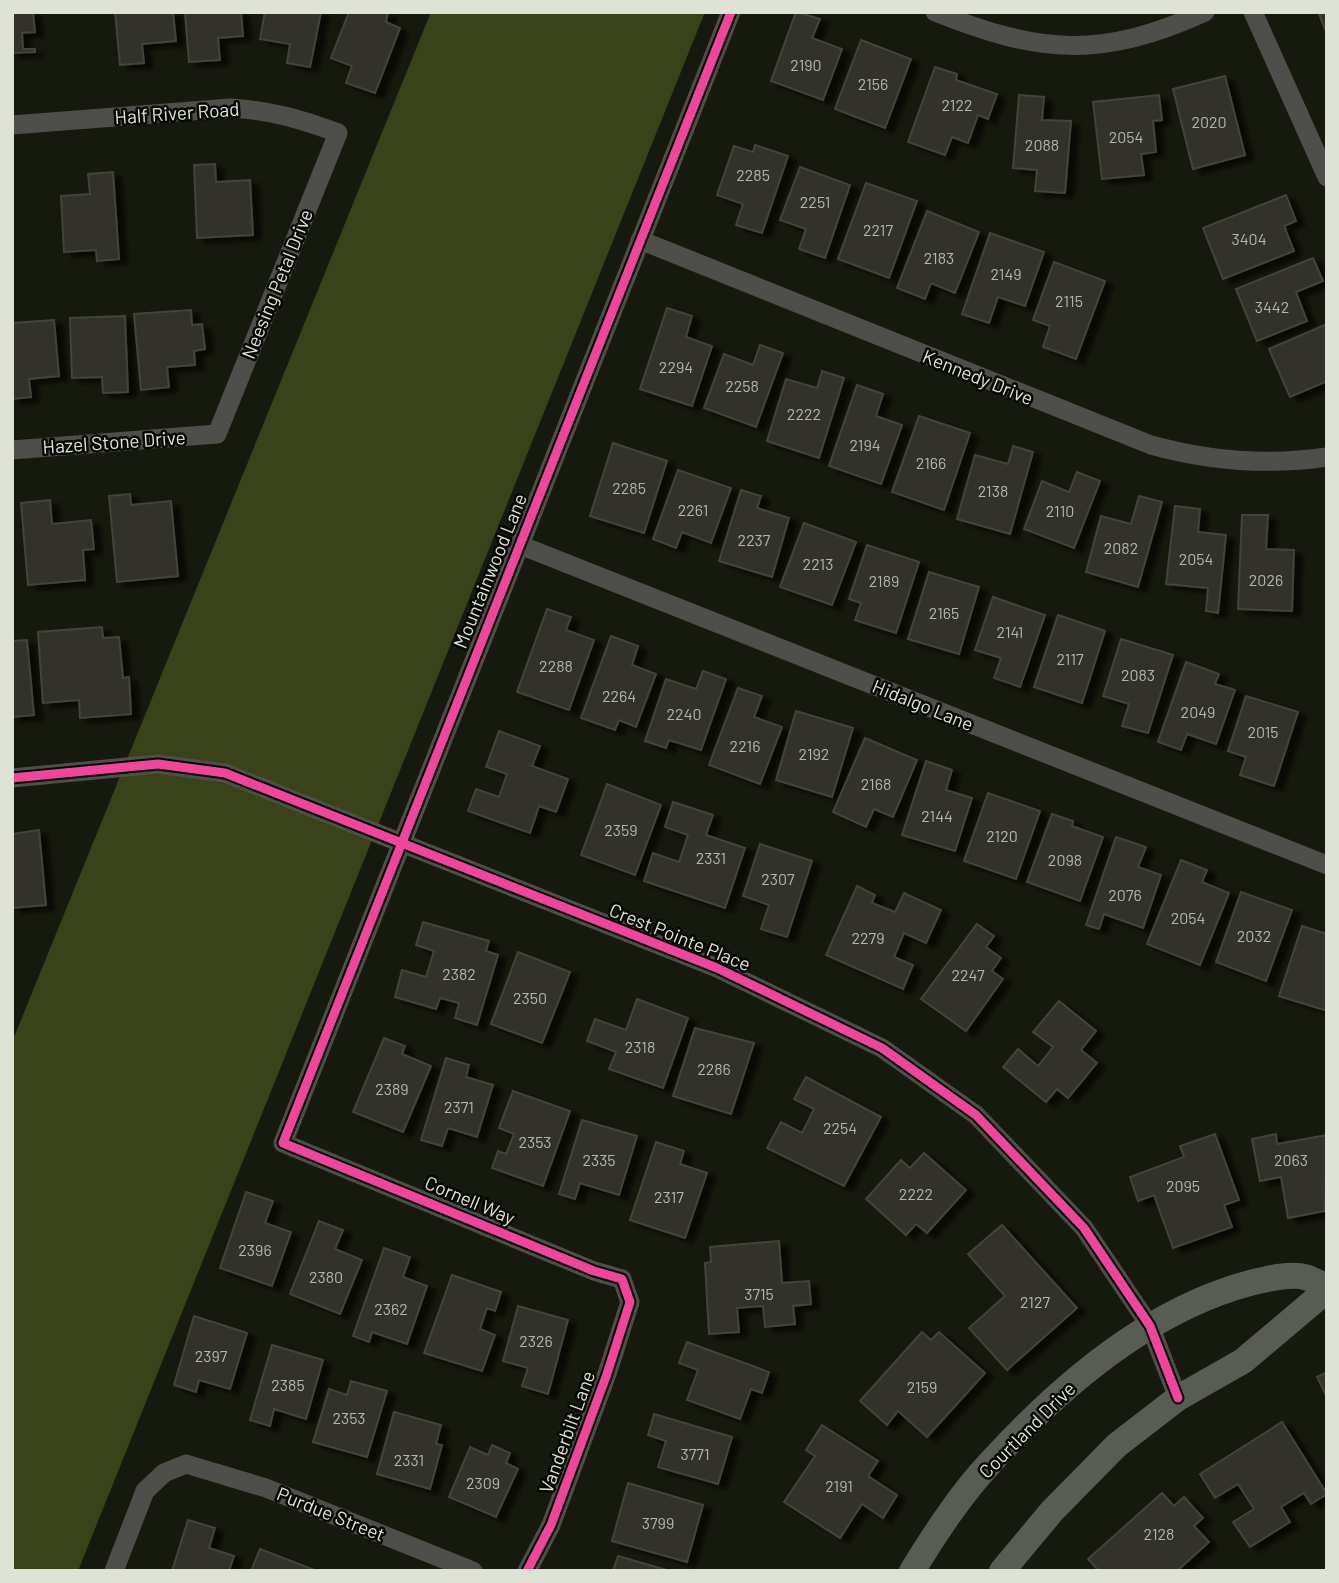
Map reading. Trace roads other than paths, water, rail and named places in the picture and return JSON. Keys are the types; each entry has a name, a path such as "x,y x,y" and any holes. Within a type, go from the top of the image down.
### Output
{"street":[{"name":"Mountainwood Lane","path":"283,1143 731,12"},
{"path":"935,12 1013,40 1082,46 1151,35 1205,12"},
{"path":"1253,12 1327,177"},
{"name":"Half River Road","path":"12,125 230,108 259,109 296,117 338,133"},
{"name":"Neesing Petal Drive","path":"217,435 338,133"},
{"name":"Kennedy Drive","path":"640,240 1141,442 1201,457 1242,462 1327,457"},
{"name":"Hazel Stone Drive","path":"12,450 217,435"},
{"name":"Hidalgo Lane","path":"520,545 1327,865"},
{"name":"Crest Pointe Place","path":"12,778 158,764 225,774 717,968 882,1048 976,1115 1084,1228 1150,1326 1178,1398"},
{"name":"Cornell Way","path":"283,1143 594,1271 622,1279 630,1302"},
{"name":"Courtland Drive","path":"912,1571 937,1532 989,1464 1065,1388 1150,1326 1212,1293 1267,1279 1305,1277 1327,1289 1243,1361 1178,1398 1118,1445 1052,1511 1002,1571"},
{"name":"Vanderbilt Lane","path":"527,1571 551,1525 630,1302"},
{"name":"Purdue Street","path":"114,1571 145,1491 164,1473 187,1464 267,1488 473,1571"}]}
